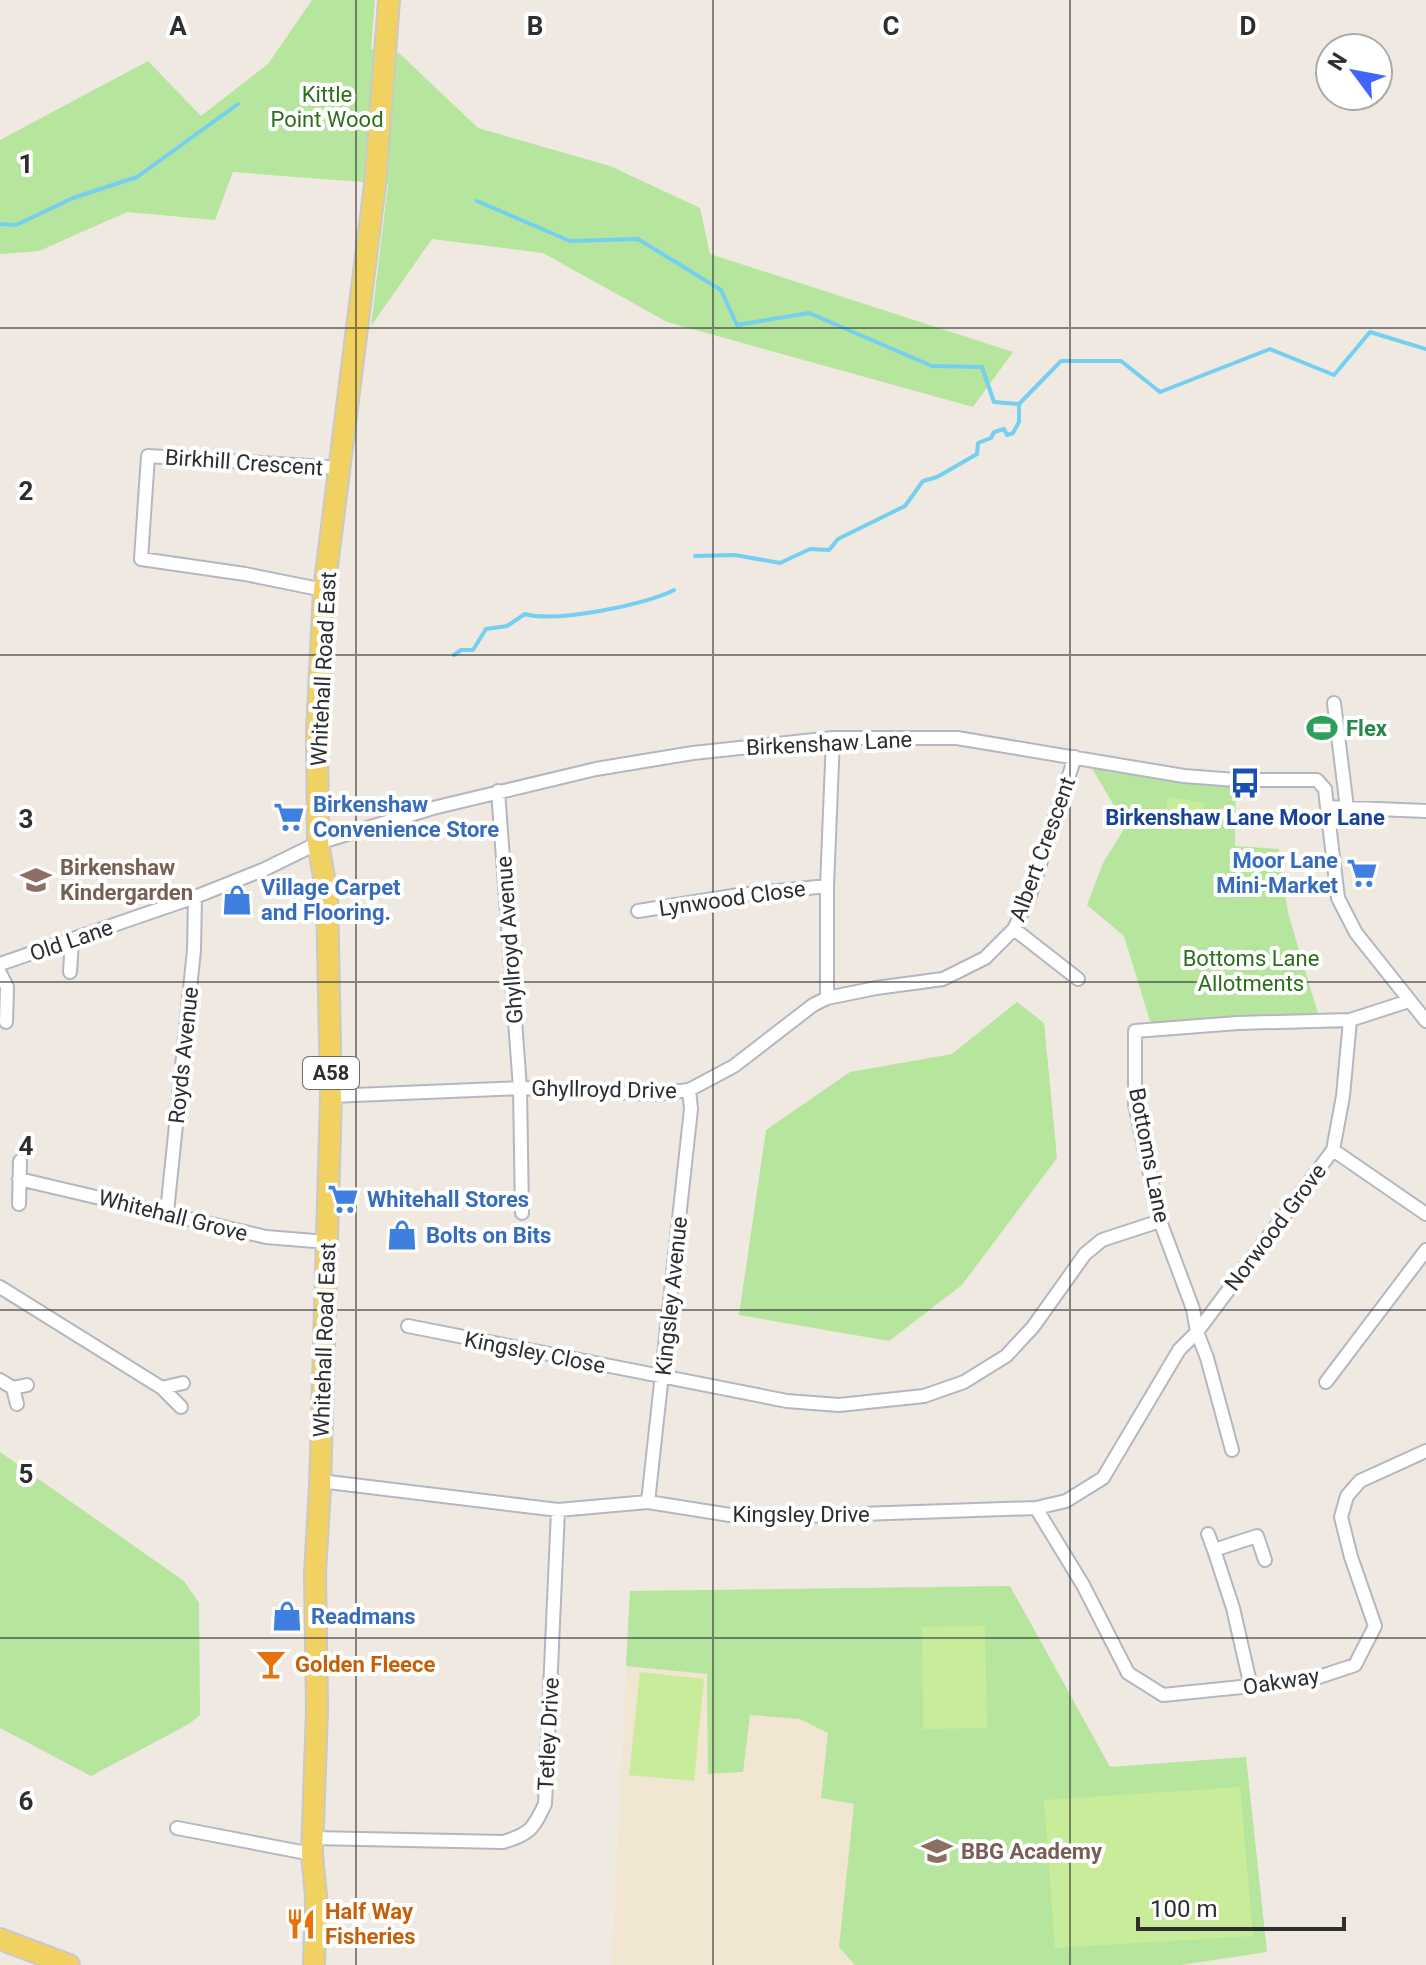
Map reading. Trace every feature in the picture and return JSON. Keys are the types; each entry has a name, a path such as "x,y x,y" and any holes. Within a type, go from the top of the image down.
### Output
{"main road":[{"name":"Whitehall Road East","path":"314,1965 315,1572 331,1096 327,895 318,843 317,731 324,590 375,185 389,0"},
{"path":"0,1939 69,1965"}],"street":[{"name":"Birkhill Crescent","path":"324,590 245,574 141,559 148,456 341,468"},
{"path":"1334,703 1347,808"},
{"name":"Birkenshaw Lane","path":"318,843 498,791 596,769 693,753 833,738 957,738 1184,776 1317,780 1325,789 1327,807"},
{"path":"827,998 827,886 833,738"},
{"name":"Albert Crescent","path":"827,998 943,979 985,958 1014,929 1029,898 1075,757"},
{"name":"Ghyllroyd Avenue","path":"498,791 520,1088 522,1213"},
{"path":"1426,811 1327,807 1338,898 1356,933 1426,1021"},
{"name":"Old Lane","path":"0,964 195,897 265,869 318,843"},
{"name":"Lynwood Close","path":"638,911 739,895 827,886"},
{"name":"Royds Avenue","path":"167,1212 194,950 195,897"},
{"path":"1014,929 1078,979"},
{"path":"70,972 72,940"},
{"path":"0,973 7,987 6,1022"},
{"name":"Ghyllroyd Drive","path":"331,1096 520,1088 656,1094 689,1090 734,1066 813,1005 827,998"},
{"name":"Bottoms Lane","path":"1232,1450 1193,1309 1160,1221 1135,1104 1135,1031 1238,1023 1350,1020 1409,1001"},
{"name":"Norwood Grove","path":"1197,1332 1333,1150 1343,1096 1350,1020"},
{"name":"Kingsley Avenue","path":"648,1502 691,1109 689,1090"},
{"path":"1333,1150 1426,1214"},
{"path":"19,1204 20,1161"},
{"name":"Whitehall Grove","path":"19,1179 266,1237 327,1242"},
{"name":"Kingsley Close","path":"408,1326 787,1401 839,1405 924,1396 964,1382 1006,1356 1033,1327 1085,1254 1102,1240 1160,1221"},
{"path":"1326,1382 1426,1250"},
{"path":"0,1287 162,1388 181,1407"},
{"name":"Kingsley Drive","path":"320,1481 558,1510 648,1502 736,1516 1036,1508 1066,1501 1103,1478 1179,1350 1197,1332"},
{"path":"0,1380 13,1388 27,1385"},
{"path":"162,1388 183,1383"},
{"path":"13,1388 17,1404"},
{"name":"Oakway","path":"1036,1508 1083,1585 1128,1673 1163,1695 1310,1680 1355,1665 1375,1626 1341,1517 1347,1496 1360,1481 1426,1451"},
{"name":"Tetley Drive","path":"177,1828 312,1846 503,1842 523,1836 534,1827 545,1804 558,1510"},
{"path":"1208,1534 1233,1608 1251,1687"},
{"path":"1214,1550 1257,1536 1265,1560"}],"shaded area":[{"name":"BBG Academy","path":"1010,1586 1110,1767 1246,1757 1267,1952 1193,1965 612,1965 630,1591"}],"green space":[{"name":"Kittle Point Wood","path":"312,0 375,0 371,49 399,53 478,128 610,166 700,208 710,254 1013,352 973,407 667,322 543,253 432,239 371,326 388,184 233,172 215,220 127,212 39,251 0,254 0,140 148,61 201,116 268,64"},
{"name":"Bottoms Lane Allotments","path":"1086,758 1236,780 1235,846 1279,849 1288,913 1320,1020 1153,1031 1124,936 1087,905 1103,863 1126,826"},
{"path":"1168,797 1205,803 1201,831 1163,825"},
{"path":"1017,1002 1044,1023 1057,1158 962,1285 889,1341 739,1315 766,1130 850,1072 952,1054"},
{"path":"0,1452 184,1581 199,1603 200,1715 189,1724 91,1776 0,1728"},
{"name":"BBG Academy","path":"1010,1586 1110,1767 1246,1757 1267,1952 1180,1965 855,1965 839,1947 854,1804 821,1798 828,1733 800,1719 750,1715 743,1772 708,1774 707,1674 626,1666 630,1591"},
{"path":"985,1626 987,1728 923,1729 922,1627"},
{"path":"640,1672 704,1679 694,1781 629,1775"},
{"path":"1240,1787 1253,1936 1055,1948 1044,1800"}],"waterway":[{"path":"0,224 16,225 73,198 137,177 238,104"},
{"path":"477,201 570,241 638,239 721,290 737,325 809,313 932,366 982,367 994,402 1019,404"},
{"path":"1019,404 1061,361 1121,361 1160,392 1270,349 1334,375 1370,332 1426,349"},
{"path":"695,556 735,555 780,563 810,549 829,550 838,539 905,506 923,481 937,477 977,454 978,443 991,438 994,432 1004,429 1007,435 1013,433 1019,422 1019,404"},
{"path":"454,655 461,650 473,650 486,629 507,626 525,614 557,616 600,611 674,590"}],"place":[{"name":"Flex","path":"1322,728"},
{"name":"Birkenshaw Lane Moor Lane","path":"1245,783"},
{"name":"Birkenshaw Convenience Store","path":"289,817"},
{"name":"Moor Lane Mini-Market","path":"1362,873"},
{"name":"Birkenshaw Kindergarden","path":"36,880"},
{"name":"Village Carpet and Flooring.","path":"237,900"},
{"name":"Whitehall Stores","path":"343,1199"},
{"name":"Bolts on Bits","path":"402,1235"},
{"name":"Readmans","path":"287,1616"},
{"name":"Golden Fleece","path":"271,1664"},
{"name":"BBG Academy","path":"937,1851"},
{"name":"Half Way Fisheries","path":"301,1924"}]}
